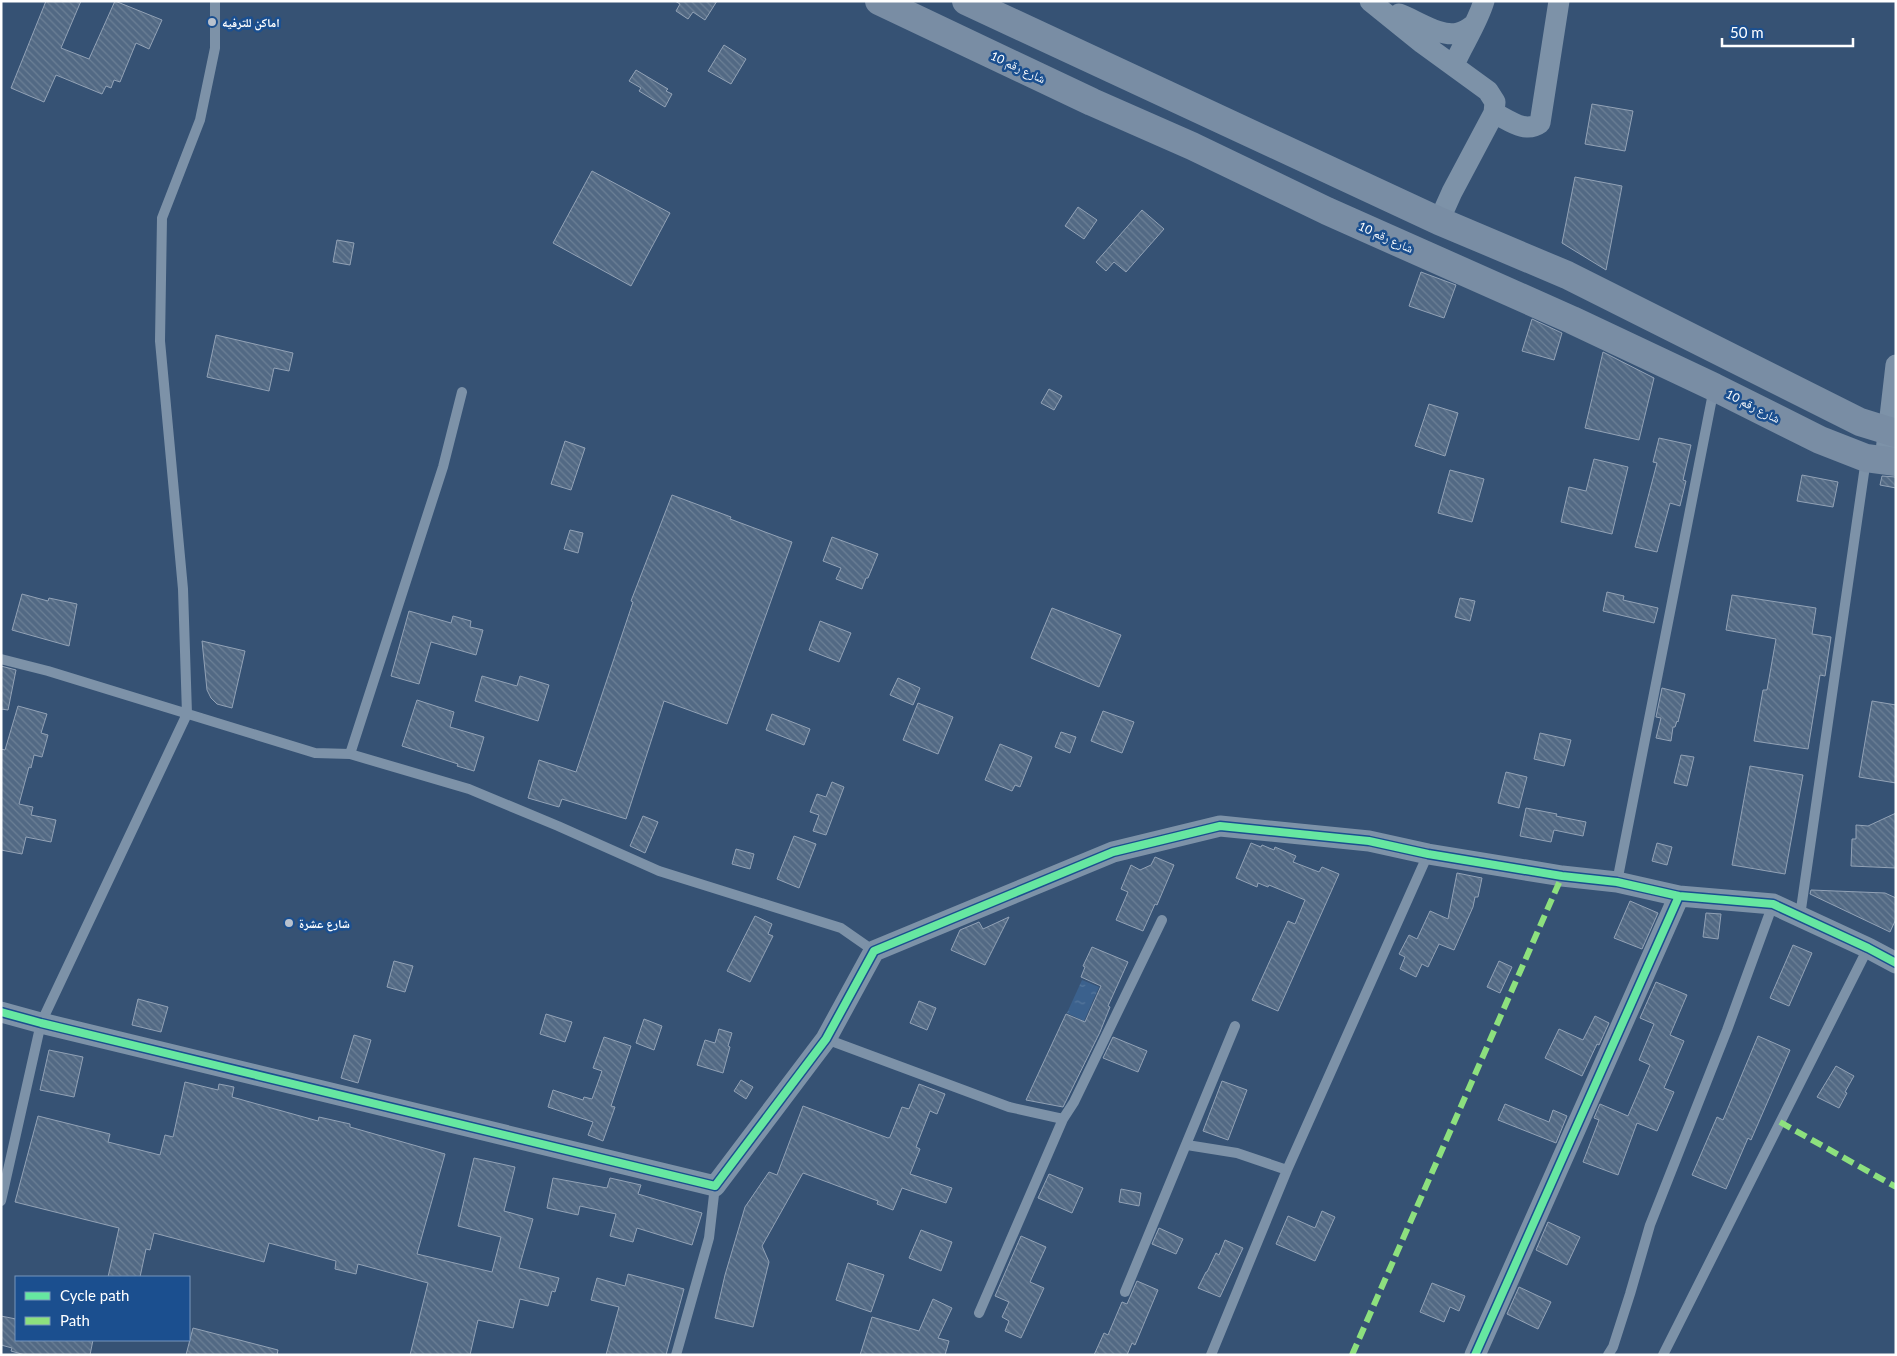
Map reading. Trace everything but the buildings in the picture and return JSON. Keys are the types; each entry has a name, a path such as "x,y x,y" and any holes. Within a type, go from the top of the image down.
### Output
{"main road":[{"name":"شارع رقم 10","path":"879,1 1092,102 1192,146 1327,211 1506,289 1714,386 1820,440 1882,460"},
{"path":"966,1 1440,220 1567,275 1860,422 1892,432"}],"street":[{"path":"1454,65 1472,26 1481,12 1484,1"},
{"path":"1494,113 1525,129 1534,128 1540,123 1559,1"},
{"path":"1379,4 1422,43 1454,65 1493,97 1495,102 1494,113 1452,192 1440,220"},
{"path":"1379,4 1439,33 1458,33 1472,26"},
{"path":"1882,460 1892,432 1896,365"},
{"path":"1,1012 714,1186 826,1039 874,951 1113,852 1220,826 1369,841 1428,854 1562,876 1617,882 1679,896 1773,904 1896,963"},
{"path":"1475,1355 1679,896"}],"lane":[{"path":"1,1201 41,1023 187,714 183,589 160,341 162,218 200,120 216,48 215,1"},
{"path":"1617,882 1714,386"},
{"path":"350,754 443,467 462,392"},
{"path":"1800,916 1882,460"},
{"path":"1,659 57,674 315,753 350,754 470,789 659,871 841,928 874,951"},
{"path":"1211,1355 1287,1170 1428,854"},
{"path":"1608,1355 1613,1347 1650,1225 1727,1030 1773,904"},
{"path":"979,1314 1063,1119 1074,1102 1162,920"},
{"path":"1663,1355 1868,948"},
{"path":"1125,1292 1235,1026"},
{"path":"826,1039 1009,1107 1063,1119"},
{"path":"1187,1145 1237,1153 1287,1170"},
{"path":"676,1355 708,1238 714,1186"}],"water":[{"path":"1082,980 1099,987 1084,1021 1067,1013"}],"marked path":[{"path":"1352,1355 1562,876"},
{"path":"1780,1122 1896,1187"}],"cycle path":[{"path":"1,1012 715,1186 826,1039 874,951 1113,852 1220,826 1369,841 1428,854 1562,876 1617,882 1679,896 1773,904 1896,963"},
{"path":"1475,1355 1679,896"}],"place":[{"name":"اماكن للترفيه","path":"212,22"},
{"name":"شارع عشرة","path":"289,923"}]}
